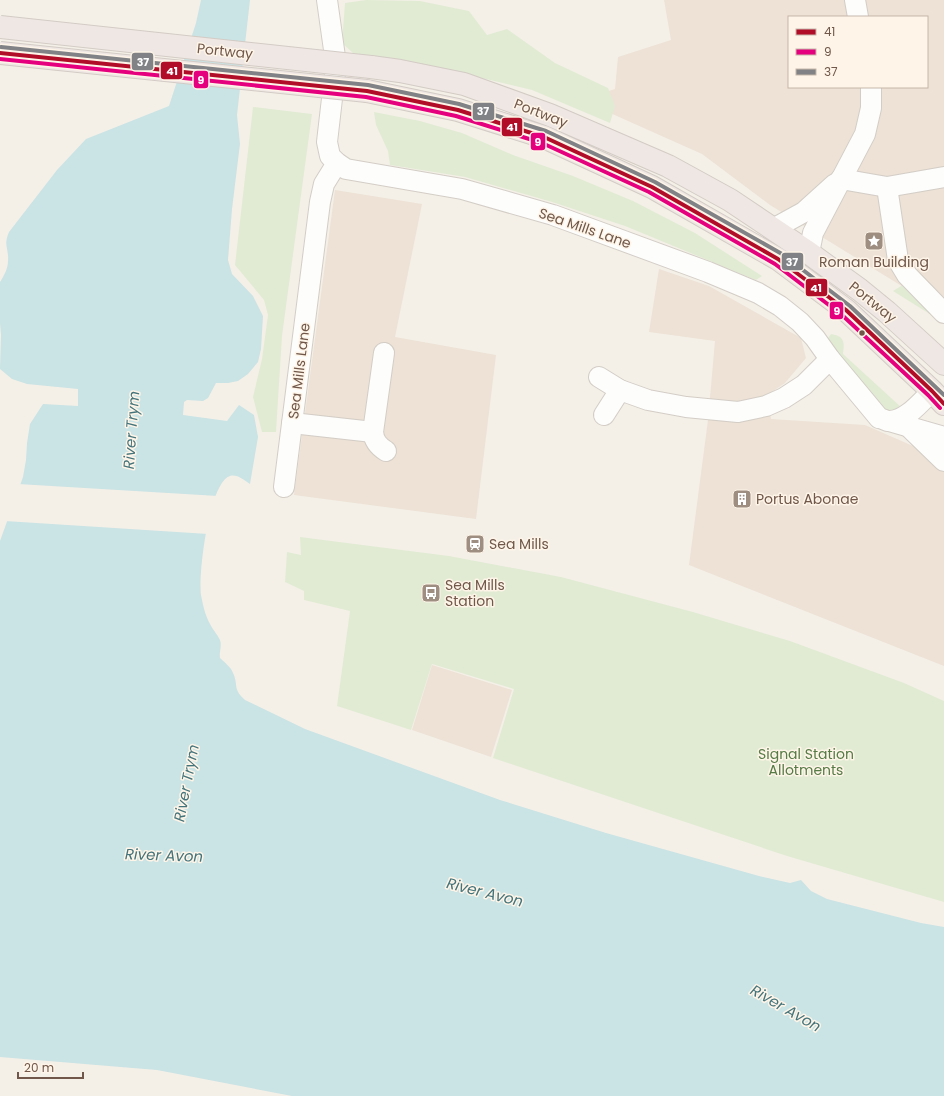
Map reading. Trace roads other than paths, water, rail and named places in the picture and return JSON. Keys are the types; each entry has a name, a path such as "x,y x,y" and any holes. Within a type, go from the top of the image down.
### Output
{"highway":[{"name":"Portway","path":"0,27 371,67 400,71 464,84 550,115 668,166 730,200 810,253 860,290 887,312 944,364"},
{"name":"Portway","path":"0,53 367,91 458,110 544,138 652,187 784,264 846,310 938,398"}],"street":[{"path":"327,0 336,64 327,142 330,156 336,163"},
{"path":"855,0 858,16"},
{"path":"810,253 814,233 865,134 871,108 871,88"},
{"name":"Sea Mills Lane","path":"284,487 320,202 324,184 336,163 346,168 462,189 553,215 700,269 758,293 780,306 800,322 815,338 830,359 880,418 944,436"},
{"path":"841,179 887,187 944,177"},
{"path":"773,229 804,212 841,179"},
{"path":"887,187 898,260 907,275 944,313"},
{"path":"384,353 373,432 379,447 386,451"},
{"path":"599,376 620,390 648,400 686,408 738,412 766,406 784,398 804,385 830,359"},
{"path":"604,415 620,390"},
{"path":"889,421 903,417 938,398"},
{"path":"292,423 373,432"},
{"path":"909,427 944,461"}],"water":[{"path":"201,0 250,0 237,115 240,144 232,209 228,260 232,274 253,296 263,316 261,349 258,362 248,374 238,381 216,383 208,398 203,401 187,400 184,402 183,415 227,421 239,405 254,415 258,437 250,484 235,476 230,476 223,482 216,494 206,530 201,569 201,595 204,610 210,624 220,640 220,658 232,671 235,677 238,693 245,700 305,729 500,800 606,833 759,876 790,883 801,880 811,891 827,899 921,923 944,927 944,1096 292,1096 157,1070 0,1057 0,541 23,477 30,424 43,404 78,406 78,389 27,384 12,379 0,369 0,282 6,272 8,264 6,241 9,232 57,170 86,139 169,106 196,23"}],"place":[{"name":"Roman Building","path":"874,241"},
{"name":"Portus Abonae","path":"742,499"},
{"name":"Sea Mills","path":"475,544"},
{"name":"Sea Mills Station","path":"431,593"}],"water label":[{"name":"River Trym","path":"131,430"},
{"name":"River Trym","path":"186,783"},
{"name":"River Avon","path":"164,855"},
{"name":"River Avon","path":"485,892"},
{"name":"River Avon","path":"786,1008"}],"park label":[{"name":"Signal Station Allotments","path":"806,762"}]}
